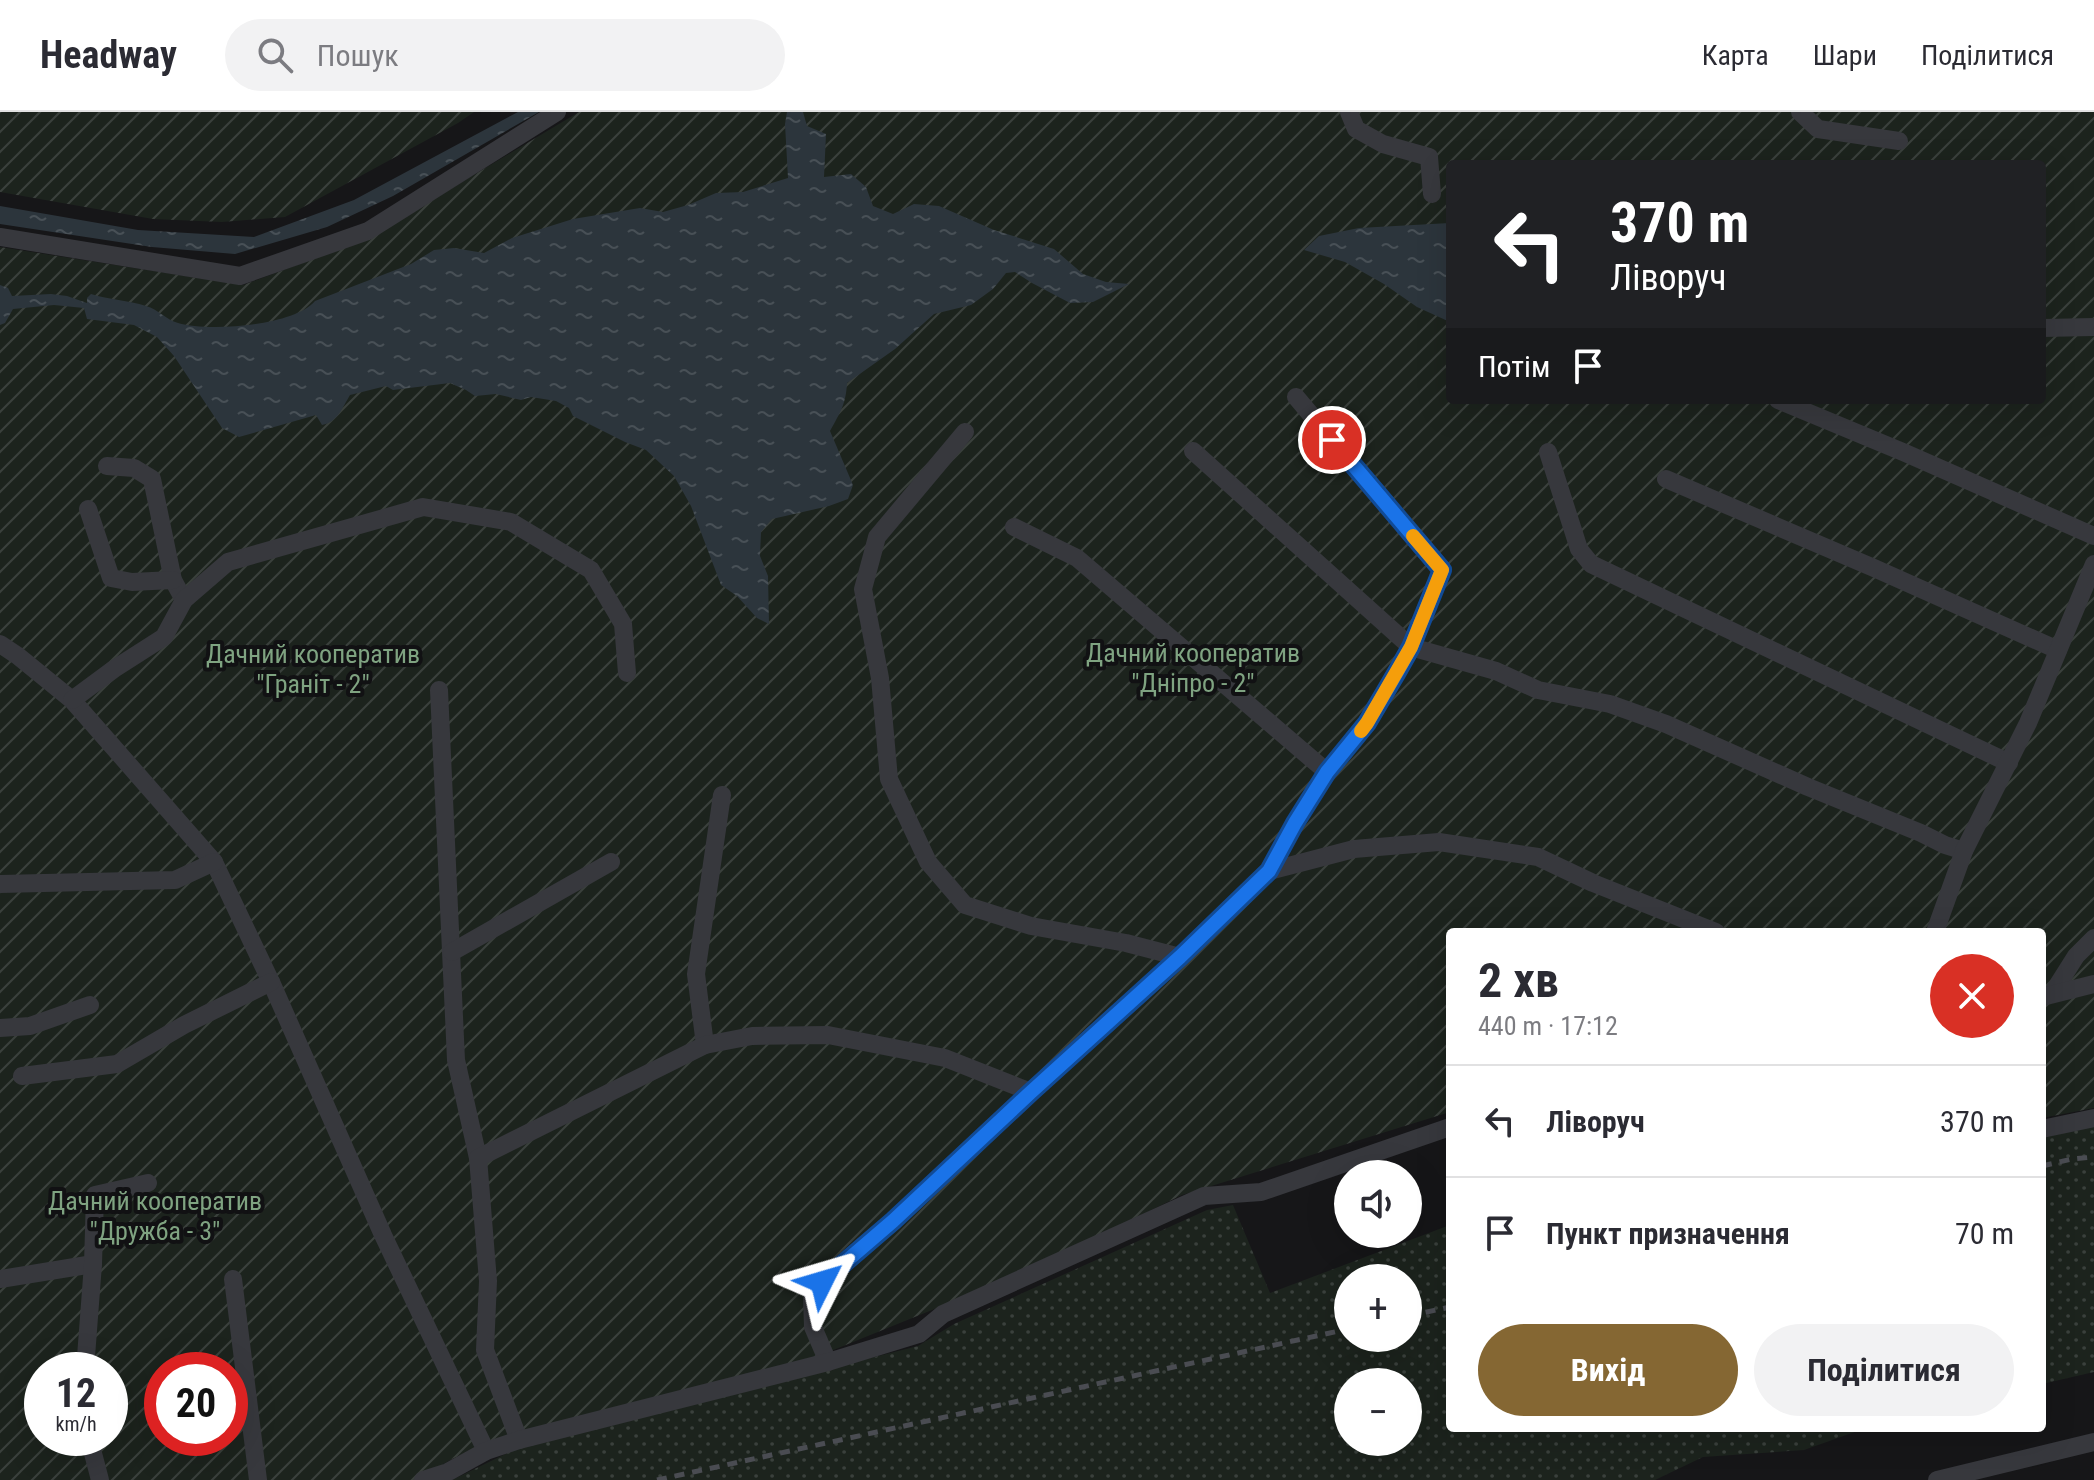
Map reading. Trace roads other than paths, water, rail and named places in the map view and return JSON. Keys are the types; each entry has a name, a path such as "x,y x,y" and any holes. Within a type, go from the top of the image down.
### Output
{"lane":[{"path":"0,237 240,276 368,231 557,112"},
{"path":"1349,112 1356,129 1383,144 1429,157 1432,194"},
{"path":"1800,112 1818,129 1899,141"},
{"path":"2046,328 2094,327"},
{"path":"828,1362 813,1327 812,1297 822,1282 893,1221 1269,871 1327,772 1367,723 1411,647 1442,570 1296,397"},
{"path":"1788,404 2094,536"},
{"path":"965,432 877,537 863,589 880,678 889,779 928,862 965,905 1031,926 1126,943 1180,957"},
{"path":"1193,451 1411,647 1496,671 1538,690 1610,704 1666,724 1964,851"},
{"path":"1548,452 1579,549 1591,564 2009,763"},
{"path":"107,466 134,468 152,479 173,580 184,600"},
{"path":"1666,479 2058,650"},
{"path":"72,700 164,637 184,600 228,562 423,507 511,522 591,570 623,624 627,673"},
{"path":"88,509 111,578 132,582 173,580"},
{"path":"1014,527 1077,558 1327,772"},
{"path":"1936,928 1964,851 2043,689 2094,564"},
{"path":"0,644 72,700 214,862 383,1235 486,1451"},
{"path":"0,667 18,656"},
{"path":"439,690 456,1060 478,1158 488,1281 485,1350 519,1440"},
{"path":"705,1045 696,974 722,795"},
{"path":"1269,871 1354,849 1439,842 1538,857 1593,883 1706,928"},
{"path":"0,884 175,880 214,862"},
{"path":"452,952 611,862"},
{"path":"2047,996 2076,956 2094,938"},
{"path":"22,1076 117,1064 184,1025 271,982"},
{"path":"2047,996 2094,984"},
{"path":"0,1028 30,1026 90,1005"},
{"path":"478,1158 705,1045 752,1036 828,1035 945,1058 1031,1092"},
{"path":"2046,1128 2094,1118"},
{"path":"423,1480 448,1472 486,1451 519,1440 828,1362 919,1334 943,1314 1204,1196 1261,1192 1446,1128"},
{"path":"86,1352 95,1195 148,1183"},
{"path":"0,1279 93,1264"},
{"path":"233,1279 258,1480"},
{"path":"1937,1480 2094,1442"},
{"path":"94,1456 100,1480"}],"water":[{"path":"518,112 539,112 393,196 327,227 235,254 152,247 0,224 0,206 138,230 254,237 354,200"},
{"path":"787,112 803,112 807,126 826,134 824,177 851,174 866,187 873,206 893,214 914,204 939,206 994,230 1054,249 1083,274 1106,282 1129,284 1093,302 1070,303 1015,272 1006,273 993,289 971,305 934,314 895,349 847,383 844,403 830,431 853,485 848,499 772,519 761,532 760,556 768,576 769,624 757,618 737,596 721,585 691,506 674,476 646,450 573,416 569,408 556,401 531,397 521,400 496,394 475,396 450,383 393,390 386,386 350,395 339,414 322,425 316,415 239,437 222,428 174,356 157,337 134,325 87,319 84,308 54,305 13,309 5,323 0,325 0,285 8,288 12,296 51,294 87,303 91,294 132,302 150,307 174,322 192,326 229,327 271,321 411,264 434,250 454,248 484,253 512,238 573,219 640,208 663,212 716,193 743,192 788,178"},
{"path":"1446,223 1446,320 1417,307 1345,262 1304,250 1319,236 1359,228"}],"railway":[{"path":"2046,1165 2094,1157"},
{"path":"1422,1313 1446,1308"},
{"path":"657,1480 1334,1332"}],"park label":[{"name":"Дачний кооператив \"Дніпро - 2\"","path":"1193,668"},
{"name":"Дачний кооператив \"Граніт - 2\"","path":"313,669"},
{"name":"Дачний кооператив \"Дружба - 3\"","path":"155,1216"}]}
